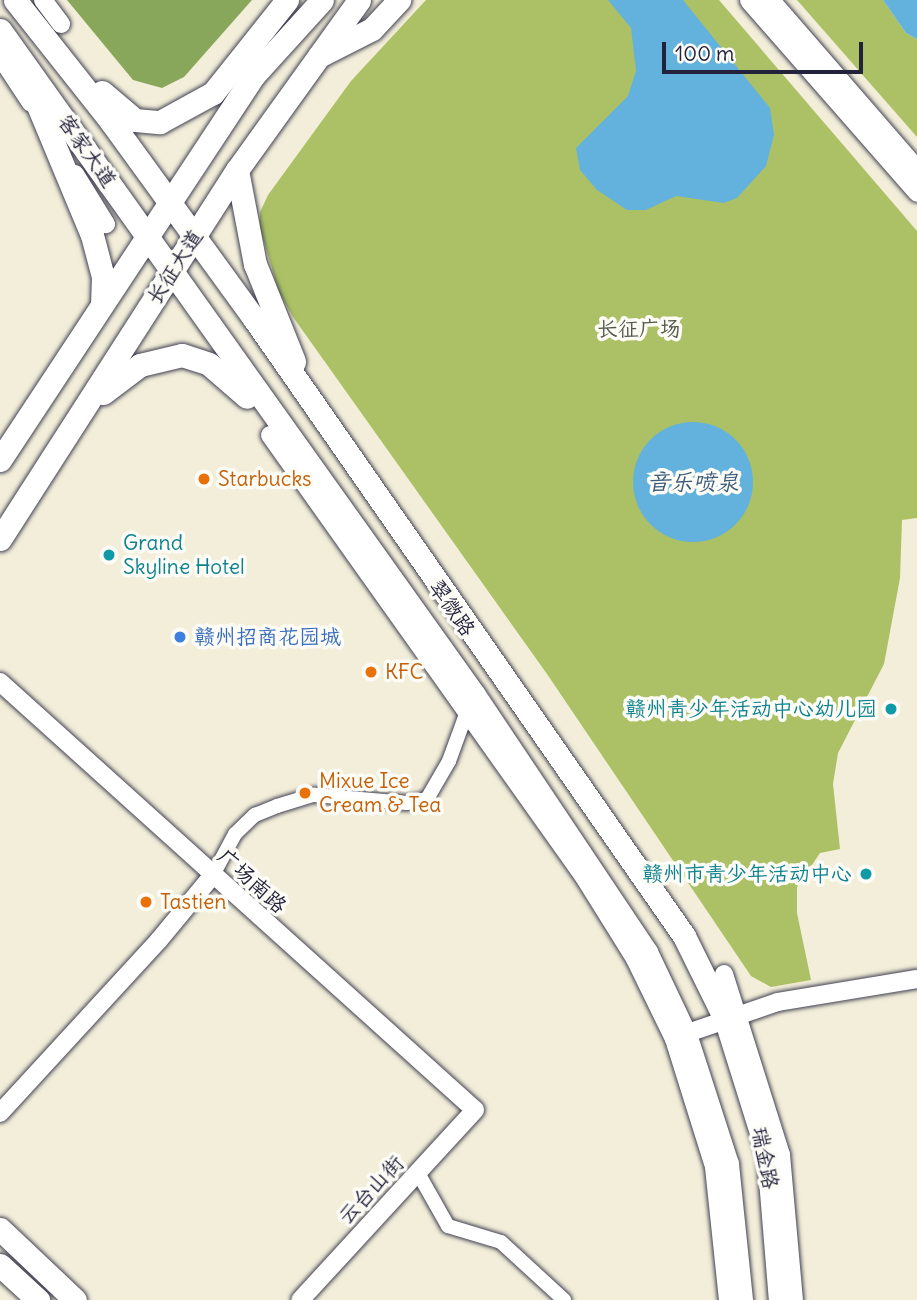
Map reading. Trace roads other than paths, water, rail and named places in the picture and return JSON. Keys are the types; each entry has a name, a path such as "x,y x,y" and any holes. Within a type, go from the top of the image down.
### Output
{"main road":[{"name":"客家大道","path":"15,0 53,30 169,201"},
{"path":"53,30 122,110 150,124 213,93 282,6 304,0"},
{"name":"长征大道","path":"0,460 239,97 280,43 322,0"},
{"name":"长征大道","path":"0,539 237,170 359,0"},
{"path":"320,56 372,29 399,0"},
{"path":"749,0 917,191"},
{"path":"770,0 917,170"},
{"name":"客家大道","path":"0,30 8,54 171,273"},
{"path":"239,97 245,51"},
{"path":"8,54 46,127 99,255 102,302"},
{"path":"237,170 255,264 307,397"},
{"name":"翠微路","path":"169,201 640,870 684,936 733,1018"},
{"name":"翠微路","path":"171,273 274,430 470,704 602,881 646,952 685,1034"},
{"path":"83,411 140,365 182,355 209,364 274,430"},
{"name":"瑞金路","path":"733,1018 768,1155 780,1300"},
{"name":"瑞金路","path":"685,1034 727,1164 741,1300"},
{"path":"0,1229 75,1300"},
{"path":"0,1265 38,1300"}],"street":[{"path":"43,0 53,30"},
{"path":"46,127 106,224"},
{"name":"广场南路","path":"0,682 475,1110"},
{"path":"0,1112 159,940 213,875 235,834 255,815 314,795 407,803 427,799 449,761 470,704"},
{"path":"470,704 635,959 674,1039 715,1167 728,1300"},
{"path":"724,975 733,1018 781,1156 794,1300"},
{"path":"685,1034 778,1002 917,979"},
{"name":"云台山街","path":"300,1300 475,1110"},
{"path":"418,1173 449,1226 501,1242 564,1300"}],"water":[{"path":"608,0 683,0 770,108 774,135 766,166 737,198 724,203 676,196 646,210 627,210 597,190 580,170 576,148 628,96 636,71 631,28"},
{"path":"883,0 917,0 917,39 906,33"},
{"name":"音乐喷泉","path":"693,422 716,427 735,440 748,459 753,482 748,505 735,524 716,537 693,542 670,537 651,524 638,505 633,482 638,459 651,440 670,427"}],"place":[{"name":"Starbucks","path":"204,479"},
{"name":"Grand Skyline Hotel","path":"109,555"},
{"name":"赣州招商花园城","path":"180,637"},
{"name":"KFC","path":"371,672"},
{"name":"赣州青少年活动中心幼儿园","path":"891,709"},
{"name":"Mixue Ice Cream & Tea","path":"305,793"},
{"name":"赣州市青少年活动中心","path":"866,874"},
{"name":"Tastien","path":"146,902"}],"park label":[{"name":"长征广场","path":"639,329"}]}
